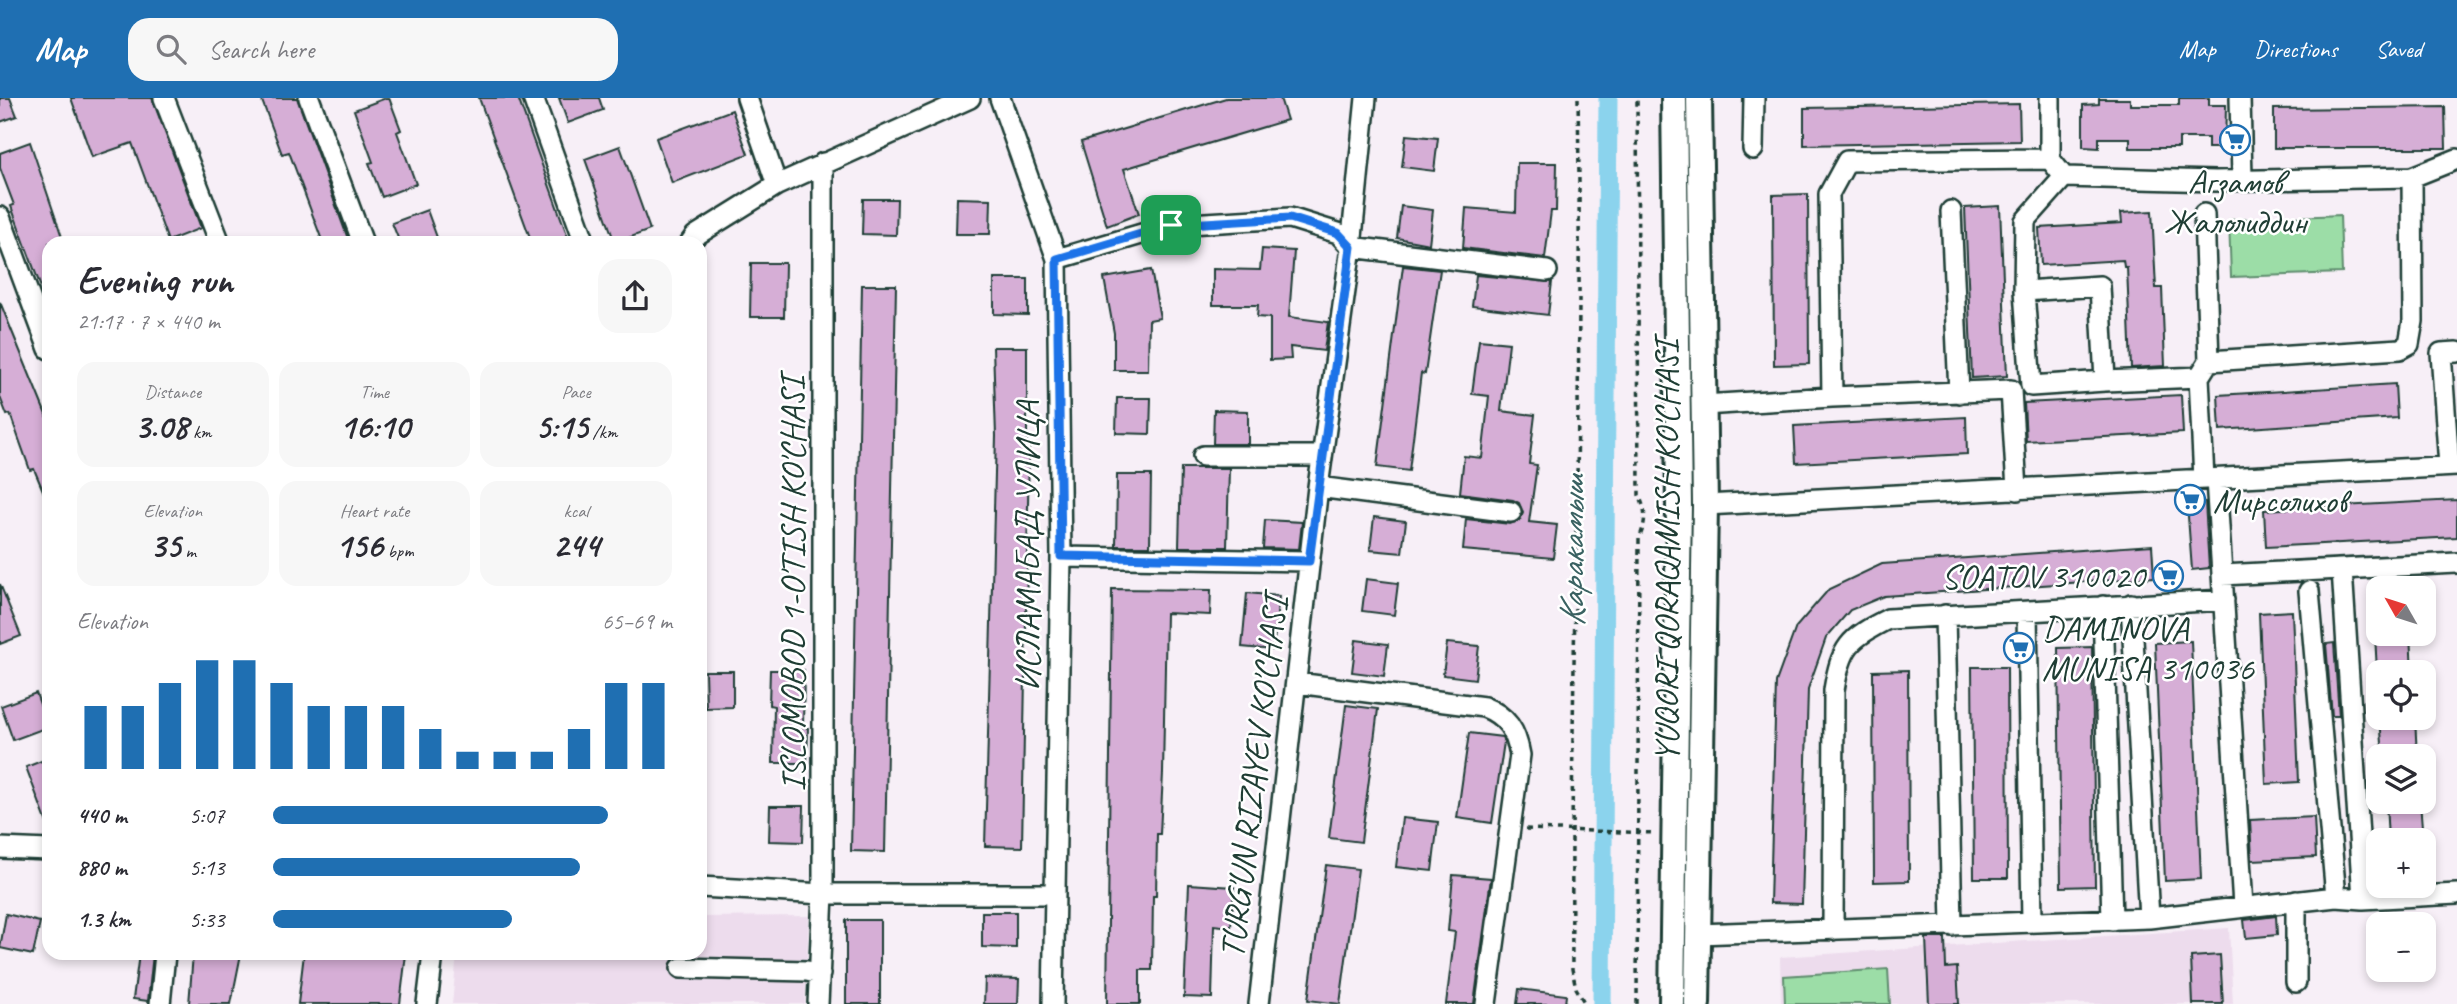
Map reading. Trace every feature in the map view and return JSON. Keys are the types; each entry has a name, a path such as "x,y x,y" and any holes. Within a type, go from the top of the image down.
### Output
{"main road":[{"name":"YUQORI QORAQAMISH KO'CHASI","path":"1672,1004 1679,505 1674,98"},
{"name":"YUQORI QORAQAMISH KO'CHASI","path":"1697,1004 1705,505 1699,98"}],"street":[{"path":"164,98 217,236"},
{"path":"309,98 360,236"},
{"path":"533,98 582,236"},
{"path":"747,98 777,185"},
{"path":"695,236 777,185 970,98"},
{"name":"ИСЛАМАБАД УЛИЦА","path":"1000,98 1057,259 1061,556 1054,1004"},
{"name":"TURG'UN RIZAYEV KO'CHASI","path":"1259,1004 1309,561 1351,247 1366,98"},
{"path":"1753,149 1754,98"},
{"path":"2050,98 2050,159 2064,177"},
{"path":"2240,98 2242,178"},
{"path":"1832,397 1829,194 1847,161 2050,159"},
{"path":"2412,177 2413,321 2409,344 2400,349 2105,381 2031,386 2024,291 2025,221 2064,177 2215,181 2242,178 2412,177 2457,159"},
{"name":"ISLOMOBOD 1-O'TISH KO'CHASI","path":"818,1004 823,894 823,163"},
{"path":"1951,211 1959,393"},
{"path":"2203,214 2204,369 2210,479 2224,600 2243,906"},
{"path":"0,217 42,330"},
{"path":"1057,259 1171,225 1290,218 1338,233 1351,247 1547,271"},
{"path":"2024,291 2100,286 2105,381"},
{"path":"1705,505 2453,466 2441,353 2457,352"},
{"path":"1703,405 2011,390 2017,490"},
{"path":"1203,456 1322,456"},
{"path":"1318,487 1511,512"},
{"path":"1061,556 1309,561"},
{"path":"2222,575 2457,563"},
{"path":"2342,569 2363,899"},
{"path":"2309,591 2336,897"},
{"path":"1833,930 1834,690 1838,665 1847,644 1864,630 1888,619 2224,600"},
{"path":"2131,604 2150,918"},
{"path":"2103,606 2112,920"},
{"path":"2027,612 2032,922"},
{"path":"1945,615 1952,926"},
{"path":"1297,683 1484,707 1498,713 1513,730 1520,755 1486,1004"},
{"path":"1,846 42,849"},
{"path":"707,887 823,894 1054,894"},
{"path":"1698,934 2150,918 2336,897 2363,899 2457,894"},
{"path":"2296,901 2296,982"},
{"path":"160,1004 164,960"},
{"path":"427,1004 432,960"},
{"path":"681,968 807,971 820,974"}],"path":[{"path":"1578,98 1580,251 1571,831 1572,969 1576,988 1585,1004"},
{"path":"1637,98 1639,495 1646,511 1646,523 1639,539 1637,1004"},
{"path":"1510,828 1675,834"}],"shaded area":[{"path":"809,916 805,1004 452,1004 456,960 707,960 707,917"},
{"path":"2229,928 2233,1004 1781,1004 1780,957"}],"green space":[{"path":"2340,215 2342,273 2231,277 2229,220"},
{"path":"1888,969 1890,1004 1785,1004 1784,976"}],"building":[{"path":"0,98 10,98 17,116 0,122"},
{"path":"71,98 152,98 201,228 181,236 166,236 132,143 92,157"},
{"path":"261,98 297,98 347,236 320,236 289,152 282,154"},
{"path":"389,98 401,130 397,132 416,184 382,197 369,163 373,162 354,110"},
{"path":"479,98 518,98 567,236 529,236"},
{"path":"559,98 599,98 603,110 568,123"},
{"path":"1226,98 1280,98 1287,120 1124,169 1139,214 1107,226 1081,142"},
{"path":"2179,98 2209,98 2209,105 2226,105 2225,148 2208,148 2208,138 2179,138 2179,148 2130,148 2130,138 2099,138 2099,148 2083,147 2083,105 2099,104 2099,99 2130,99 2130,105 2179,105"},
{"path":"2019,104 2020,141 1804,145 1804,108"},
{"path":"2445,107 2446,148 2274,148 2274,109"},
{"path":"732,110 748,154 672,183 656,138"},
{"path":"1406,135 1438,138 1434,171 1402,167"},
{"path":"30,142 62,236 42,236 42,290 11,206 14,205 0,168 0,153"},
{"path":"620,146 650,230 634,236 612,236 585,159"},
{"path":"1517,163 1557,163 1556,211 1551,211 1545,258 1463,248 1466,208 1516,212"},
{"path":"1808,194 1809,364 1774,365 1773,195"},
{"path":"957,198 991,199 990,234 956,234"},
{"path":"863,199 897,199 896,235 862,234"},
{"path":"1401,206 1433,210 1429,244 1397,238"},
{"path":"2000,206 2007,376 1972,378 1965,208"},
{"path":"427,210 436,236 397,236 392,223"},
{"path":"2152,211 2156,288 2162,288 2165,366 2131,368 2127,267 2124,267 2123,260 2041,265 2039,228 2122,223 2121,213"},
{"path":"1262,249 1294,251 1289,317 1328,322 1324,351 1290,347 1291,359 1270,360 1270,318 1257,317 1258,305 1213,305 1213,269 1260,270"},
{"path":"751,263 785,263 784,317 750,317"},
{"path":"1403,266 1440,270 1425,374 1421,373 1409,471 1377,467"},
{"path":"1151,270 1160,318 1149,320 1148,370 1114,370 1114,333 1104,278"},
{"path":"1476,275 1552,282 1548,315 1472,306"},
{"path":"994,279 1028,279 1028,315 994,314"},
{"path":"862,285 896,285 885,852 851,851"},
{"path":"0,302 42,405 42,488 34,469 30,470 10,414 7,415 0,397"},
{"path":"1479,340 1509,343 1501,411 1535,415 1529,464 1537,465 1529,522 1557,525 1553,558 1463,550 1466,519 1510,524 1520,520 1523,513 1519,503 1513,500 1460,493 1464,456 1482,458 1489,396 1472,394"},
{"path":"993,347 1027,347 1029,448 1022,847 985,846 996,436"},
{"path":"2395,384 2397,418 2220,430 2218,395"},
{"path":"2181,395 2183,433 2026,441 2024,403"},
{"path":"1117,398 1151,398 1150,434 1116,433"},
{"path":"1214,410 1248,411 1248,444 1213,444"},
{"path":"1966,417 1967,454 1796,463 1794,426"},
{"path":"1181,468 1229,468 1227,547 1179,547"},
{"path":"1117,475 1151,475 1150,546 1116,546"},
{"path":"2457,500 2457,537 2266,547 2264,510"},
{"path":"2205,502 2209,568 2192,570 2187,503"},
{"path":"1374,517 1406,521 1402,553 1370,550"},
{"path":"1265,520 1302,522 1299,549 1263,548"},
{"path":"2152,545 2154,577 1884,596 1850,610 1826,638 1808,689 1802,904 1770,903 1776,682 1796,627 1829,589 1882,564"},
{"path":"1366,579 1398,583 1394,615 1362,611"},
{"path":"0,584 21,636 0,644"},
{"path":"1112,589 1211,590 1210,615 1166,613 1163,773 1160,834 1157,834 1156,896 1153,896 1152,970 1140,970 1140,1004 1107,1004"},
{"path":"1247,593 1279,596 1273,650 1242,647"},
{"path":"2292,611 2299,782 2266,784 2259,613"},
{"path":"1356,640 1388,644 1384,676 1352,672"},
{"path":"2191,641 2201,879 2165,881 2155,643"},
{"path":"1447,643 1479,646 1475,679 1443,675"},
{"path":"2334,643 2339,716 2332,716 2326,644"},
{"path":"2376,646 2411,646 2411,660 2376,660"},
{"path":"2092,647 2095,886 2061,887 2058,648"},
{"path":"1972,667 2007,667 2008,878 1974,878"},
{"path":"770,670 804,670 803,727 808,728 807,763 773,763 774,706 769,705"},
{"path":"1908,670 1909,881 1874,882 1873,671"},
{"path":"707,671 733,671 733,707 707,708"},
{"path":"36,693 42,710 42,729 13,740 1,706"},
{"path":"1346,705 1378,709 1361,842 1329,838"},
{"path":"2381,730 2416,730 2416,744 2382,744"},
{"path":"1469,733 1502,737 1504,742 1492,823 1457,818"},
{"path":"42,761 42,810 26,767"},
{"path":"770,806 804,806 803,842 769,841"},
{"path":"2387,814 2421,814 2422,828 2387,828"},
{"path":"2314,817 2316,857 2252,860 2250,820"},
{"path":"1402,818 1438,822 1432,871 1396,867"},
{"path":"1326,865 1358,869 1340,1004 1308,1000"},
{"path":"1453,875 1491,878 1474,1004 1446,1004 1455,932 1448,931"},
{"path":"1189,884 1234,887 1231,927 1214,925 1212,998 1184,997"},
{"path":"982,912 1016,912 1016,948 982,947"},
{"path":"6,914 40,922 33,955 0,948"},
{"path":"2276,916 2277,935 2246,938 2244,920"},
{"path":"846,920 880,920 880,1004 846,1004"},
{"path":"1926,938 1945,938 1946,968 1957,967 1959,1004 1929,1004"},
{"path":"2220,955 2223,1004 2193,1004 2191,957"},
{"path":"138,960 152,960 148,1001 133,999"},
{"path":"193,960 240,960 231,1004 189,1004"},
{"path":"303,960 405,960 400,1004 298,1004"},
{"path":"985,978 1019,979 1018,1004 984,1004"},
{"path":"1519,989 1566,995 1565,1004 1517,1004"}],"waterway":[{"name":"Каракамыш","path":"1602,1004 1608,98"}],"place":[{"name":"Агзамов Жалолиддин","path":"2235,140"},
{"name":"Мирсолихов","path":"2190,500"},
{"name":"SOATOV 310020","path":"2168,576"},
{"name":"DAMINOVA MUNISA 310036","path":"2019,648"}],"route":[{"path":"1290,218 1338,233 1351,247 1309,561 1061,556 1057,259 1171,225 1290,218"}]}
